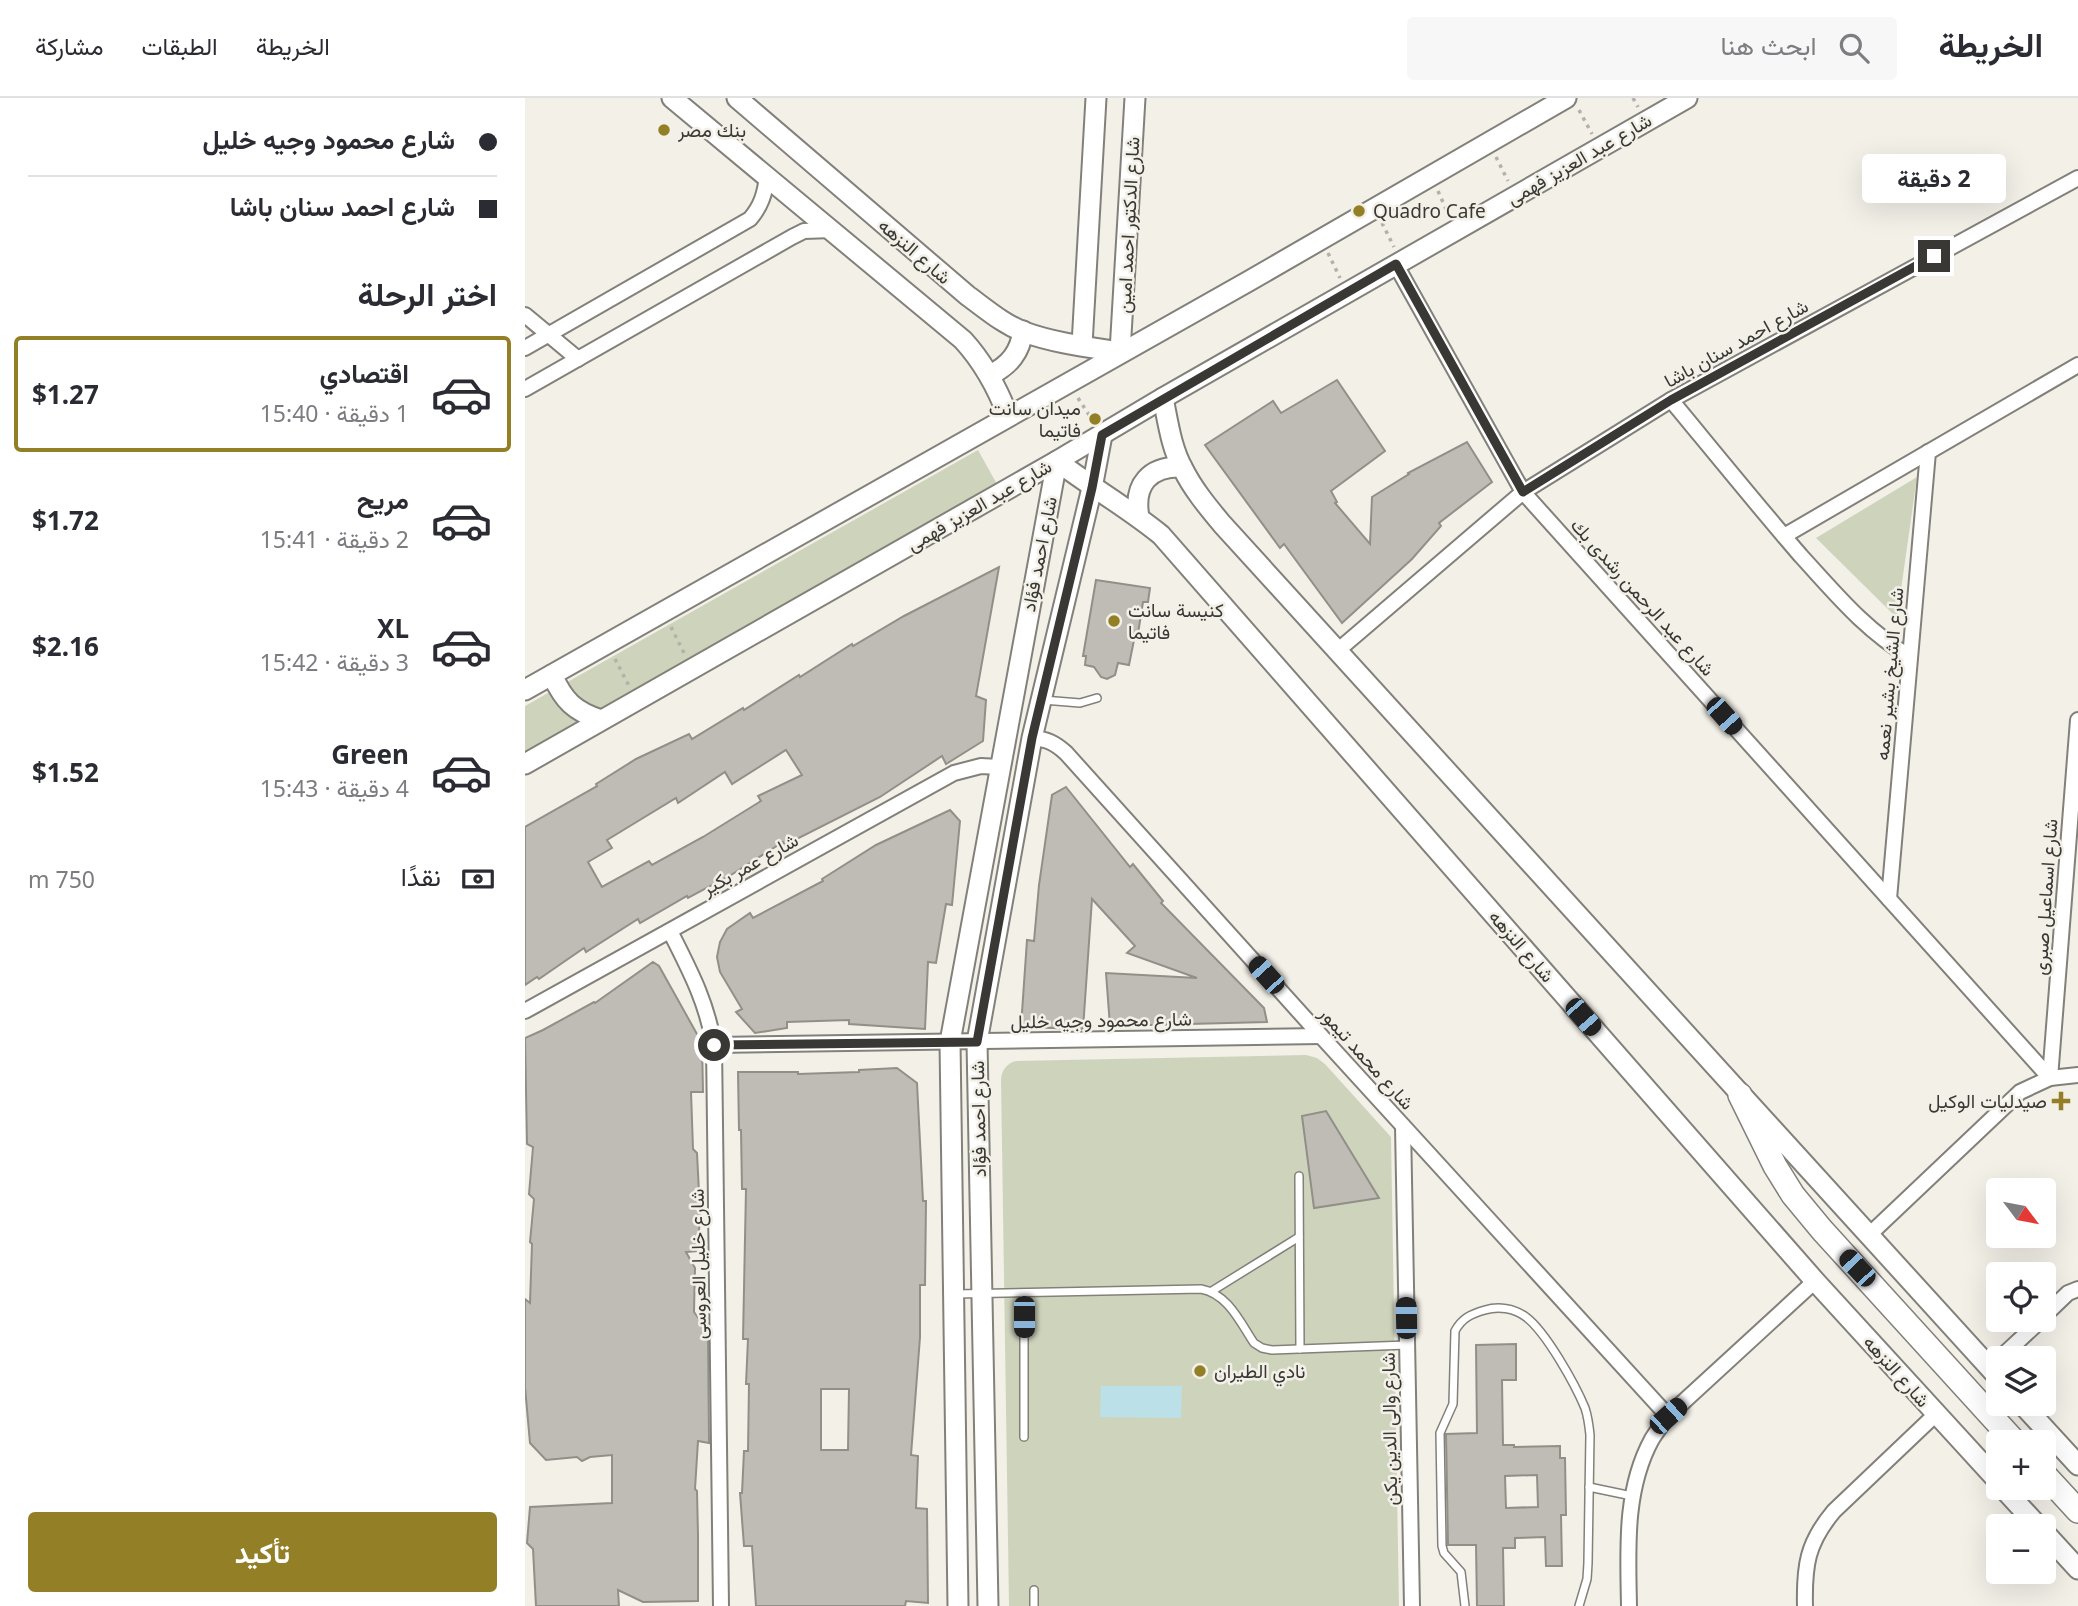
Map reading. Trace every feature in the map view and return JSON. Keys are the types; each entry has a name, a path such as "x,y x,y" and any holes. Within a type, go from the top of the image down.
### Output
{"main road":[{"name":"شارع النزهه","path":"672,98 963,340 990,375 1008,416"},
{"name":"شارع النزهه","path":"737,98 992,314 1023,331 1058,341 1120,352"},
{"name":"شارع الدكتور احمد امين","path":"1082,345 1096,98"},
{"name":"شارع الدكتور احمد امين","path":"1120,352 1135,98"},
{"name":"شارع عبد العزيز فهمى","path":"525,764 1687,98"},
{"path":"525,690 1249,281 1489,142 1572,103"},
{"path":"990,375 1007,365 1016,355 1023,331"},
{"path":"1163,398 1172,441 1182,467 1201,498 1222,524 1868,1236 1986,1356"},
{"name":"شارع احمد فؤاد","path":"988,1606 977,1042 1032,738 1092,488 1102,435"},
{"name":"شارع النزهه","path":"1057,461 1161,535 1815,1282 1986,1468"},
{"name":"شارع احمد فؤاد","path":"958,1606 950,1042 1057,461"},
{"path":"1139,517 1139,492 1145,480 1155,471 1182,467"},
{"path":"552,675 571,705 585,715 601,720"},
{"path":"1740,1095 1775,1167 1793,1195 2004,1430"},
{"path":"2033,1416 2078,1465"},
{"path":"2056,1487 2078,1511"},
{"path":"2014,1500 2027,1514"},
{"path":"2056,1545 2078,1569"}],"street":[{"path":"525,348 750,219 765,194 767,176"},
{"name":"شارع احمد سنان باشا","path":"1336,652 1523,492 1671,400 2078,178"},
{"path":"525,389 792,237 804,231 832,230"},
{"name":"شارع عبد الرحمن رشدى بك","path":"1399,263 1523,492 2050,1078"},
{"path":"525,315 578,359"},
{"path":"1784,536 2078,365"},
{"path":"1671,400 1852,613 1885,642 1910,657"},
{"name":"شارع الشيخ بشير نعمه","path":"1889,899 1928,452"},
{"name":"شارع اسماعيل صبرى","path":"2050,1078 2078,720"},
{"name":"شارع محمد تيمور","path":"1032,738 1045,739 1066,753 1668,1416"},
{"name":"شارع عمر بكير","path":"525,1012 954,773 981,766 999,767"},
{"name":"شارع خليل العروسى","path":"670,931 701,994 714,1045 721,1606"},
{"name":"شارع محمود وجيه خليل","path":"714,1045 1321,1036"},
{"path":"1868,1236 2020,1092 2050,1078 2078,1075"},
{"name":"شارع والى الدين يكن","path":"1403,1126 1412,1606"},
{"path":"1629,1606 1628,1529 1641,1466 1653,1438 1668,1416 1815,1282"},
{"path":"2056,1305 2068,1293 2078,1289"},
{"path":"2015,1346 2029,1332"},
{"path":"1805,1606 1805,1564 1821,1527 1834,1511 1936,1414"}],"lane":[{"path":"1042,700 1080,703 1097,698"},
{"path":"1299,1176 1300,1349"},
{"path":"1212,1291 1299,1237"},
{"path":"953,1294 1201,1289 1212,1291 1227,1302 1254,1343 1262,1348 1272,1350 1407,1345"},
{"path":"1024,1293 1024,1437"},
{"path":"1465,1606 1461,1572 1444,1553 1442,1546 1440,1433 1453,1404 1455,1331 1465,1317 1494,1307 1514,1310 1524,1315 1538,1329 1556,1354 1585,1408 1590,1435 1590,1487 1587,1579 1579,1606"},
{"path":"1590,1487 1633,1496"},
{"path":"1034,1590 1034,1606"}],"path":[{"path":"1572,103 1599,148"},
{"path":"1489,142 1515,196"},
{"path":"1431,175 1456,230"},
{"path":"1374,207 1399,263"},
{"path":"1321,238 1347,293"},
{"path":"1068,382 1102,435"},
{"path":"663,612 692,669"},
{"path":"607,645 636,700"}],"green space":[{"path":"978,450 998,486 525,753 525,706"},
{"path":"1917,477 1897,618 1816,538"},
{"name":"نادي الطيران","path":"1306,1055 1325,1064 1391,1137 1399,1606 1009,1606 1001,1080 1003,1071 1016,1061"}],"water":[{"path":"1101,1386 1182,1386 1181,1418 1100,1417"}],"building":[{"path":"1337,380 1385,451 1331,491 1337,502 1335,503 1370,544 1372,497 1408,473 1467,442 1492,482 1439,523 1441,526 1412,559 1342,623 1284,544 1280,548 1205,445 1273,401 1281,413"},
{"path":"999,567 976,696 986,700 983,741 946,764 942,756 880,797 785,845 783,842 688,898 687,896 640,923 638,919 586,952 584,948 539,979 537,977 525,985 525,827 597,786 596,784 636,759 689,734 692,739 904,616","holes":["786,750 802,775 758,796 761,801 703,837 652,865 649,861 602,887 588,862 612,848 607,840 676,798 678,803 725,772 732,784"]},
{"name":"كنيسة سانت فاتيما","path":"1096,580 1150,588 1148,602 1143,602 1137,640 1134,640 1129,665 1118,663 1115,675 1107,679 1101,677 1094,667 1085,665 1086,656 1083,656"},
{"path":"1066,787 1130,867 1133,864 1163,901 1161,903 1264,1008 1267,1022 1110,1026 1106,973 1197,978 1127,953 1135,946 1092,899 1083,1029 1021,1027 1027,940 1034,941 1052,795"},
{"path":"950,810 960,821 952,905 946,904 936,963 928,962 925,1029 849,1024 849,1020 787,1022 787,1028 755,1033 736,1012 742,1009 720,972 717,957 720,942 727,929 750,913 753,918 823,881 822,879 876,845"},
{"path":"653,962 659,966 702,1043 703,1092 691,1092 693,1149 697,1153 700,1212 698,1251 686,1252 695,1268 694,1312 708,1331 709,1443 698,1441 695,1489 698,1601 643,1602 618,1590 619,1606 536,1606 533,1549 527,1543 530,1507 612,1503 612,1455 590,1457 582,1461 577,1457 546,1460 530,1443 525,1387 525,1299 530,1303 530,1242 534,1199 529,1194 533,1147 527,1144 525,1038 595,1003"},
{"path":"897,1068 917,1083 923,1201 926,1201 925,1285 920,1285 920,1337 911,1455 918,1456 916,1508 927,1509 928,1603 906,1601 905,1606 756,1606 752,1546 744,1546 740,1493 744,1451 748,1451 749,1384 746,1384 748,1339 743,1339 746,1189 742,1189 738,1072 798,1074","holes":["821,1389 849,1389 848,1450 821,1450"]},
{"path":"1326,1111 1379,1198 1314,1208 1302,1116"},
{"path":"1516,1344 1516,1380 1502,1380 1503,1445 1560,1446 1560,1458 1565,1458 1566,1515 1561,1515 1562,1566 1546,1566 1545,1537 1515,1538 1515,1548 1503,1548 1504,1606 1477,1606 1476,1545 1448,1545 1446,1434 1477,1433 1476,1345","holes":["1537,1475 1538,1507 1506,1508 1505,1476"]}],"place":[{"name":"بنك مصر","path":"664,130"},
{"name":"Quadro Cafe","path":"1359,211"},
{"name":"ميدان سانت فاتيما","path":"1095,419"},
{"name":"كنيسة سانت فاتيما","path":"1114,621"},
{"name":"صيدليات الوكيل","path":"2061,1101"},
{"name":"نادي الطيران","path":"1200,1371"}],"route":[{"path":"714,1045 977,1042 1032,738 1092,488 1102,435 1396,264 1523,492 1671,400 1934,256"}]}
